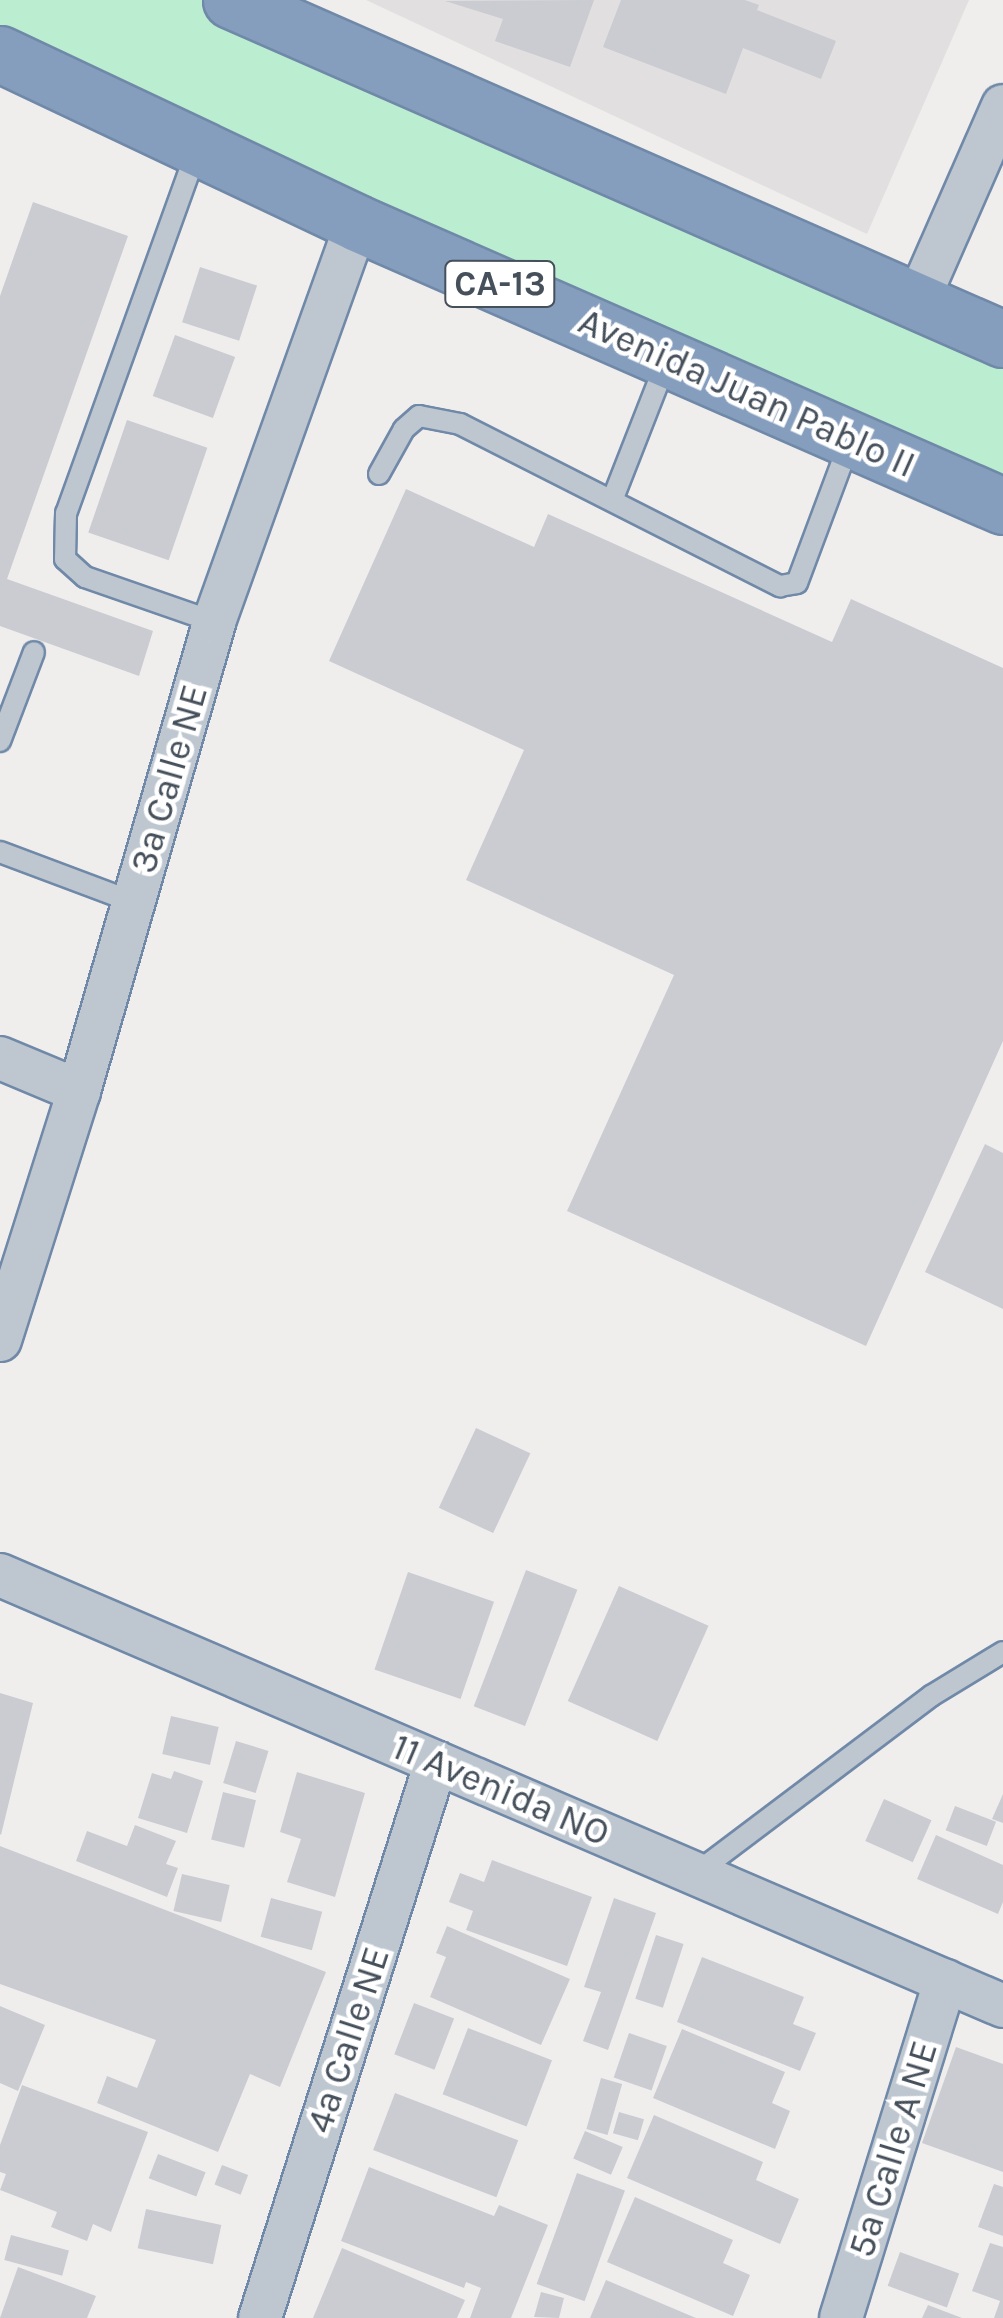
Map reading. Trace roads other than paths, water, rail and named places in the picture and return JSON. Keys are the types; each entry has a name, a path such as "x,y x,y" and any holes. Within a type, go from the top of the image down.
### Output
{"highway":[{"path":"231,0 1003,339"},
{"name":"Avenida Juan Pablo II","path":"2,60 357,223 1003,506"}],"street":[{"path":"917,302 1003,106"},
{"name":"3a Calle NE","path":"0,1340 79,1091 214,622 357,223"},
{"path":"0,1058 79,1091"},
{"name":"11 Avenida NO","path":"0,1575 1003,2006"},
{"name":"4a Calle NE","path":"260,2318 436,1762"},
{"name":"5a Calle A NE","path":"841,2318 945,1981"}],"lane":[{"path":"198,148 66,513 65,559 85,577 214,622"},
{"path":"613,498 668,357"},
{"path":"379,474 404,429 419,416 460,424 613,498 780,586 796,583 850,440"},
{"path":"0,741 34,652"},
{"path":"0,852 133,902"},
{"path":"696,1874 931,1696 1003,1652"}]}
